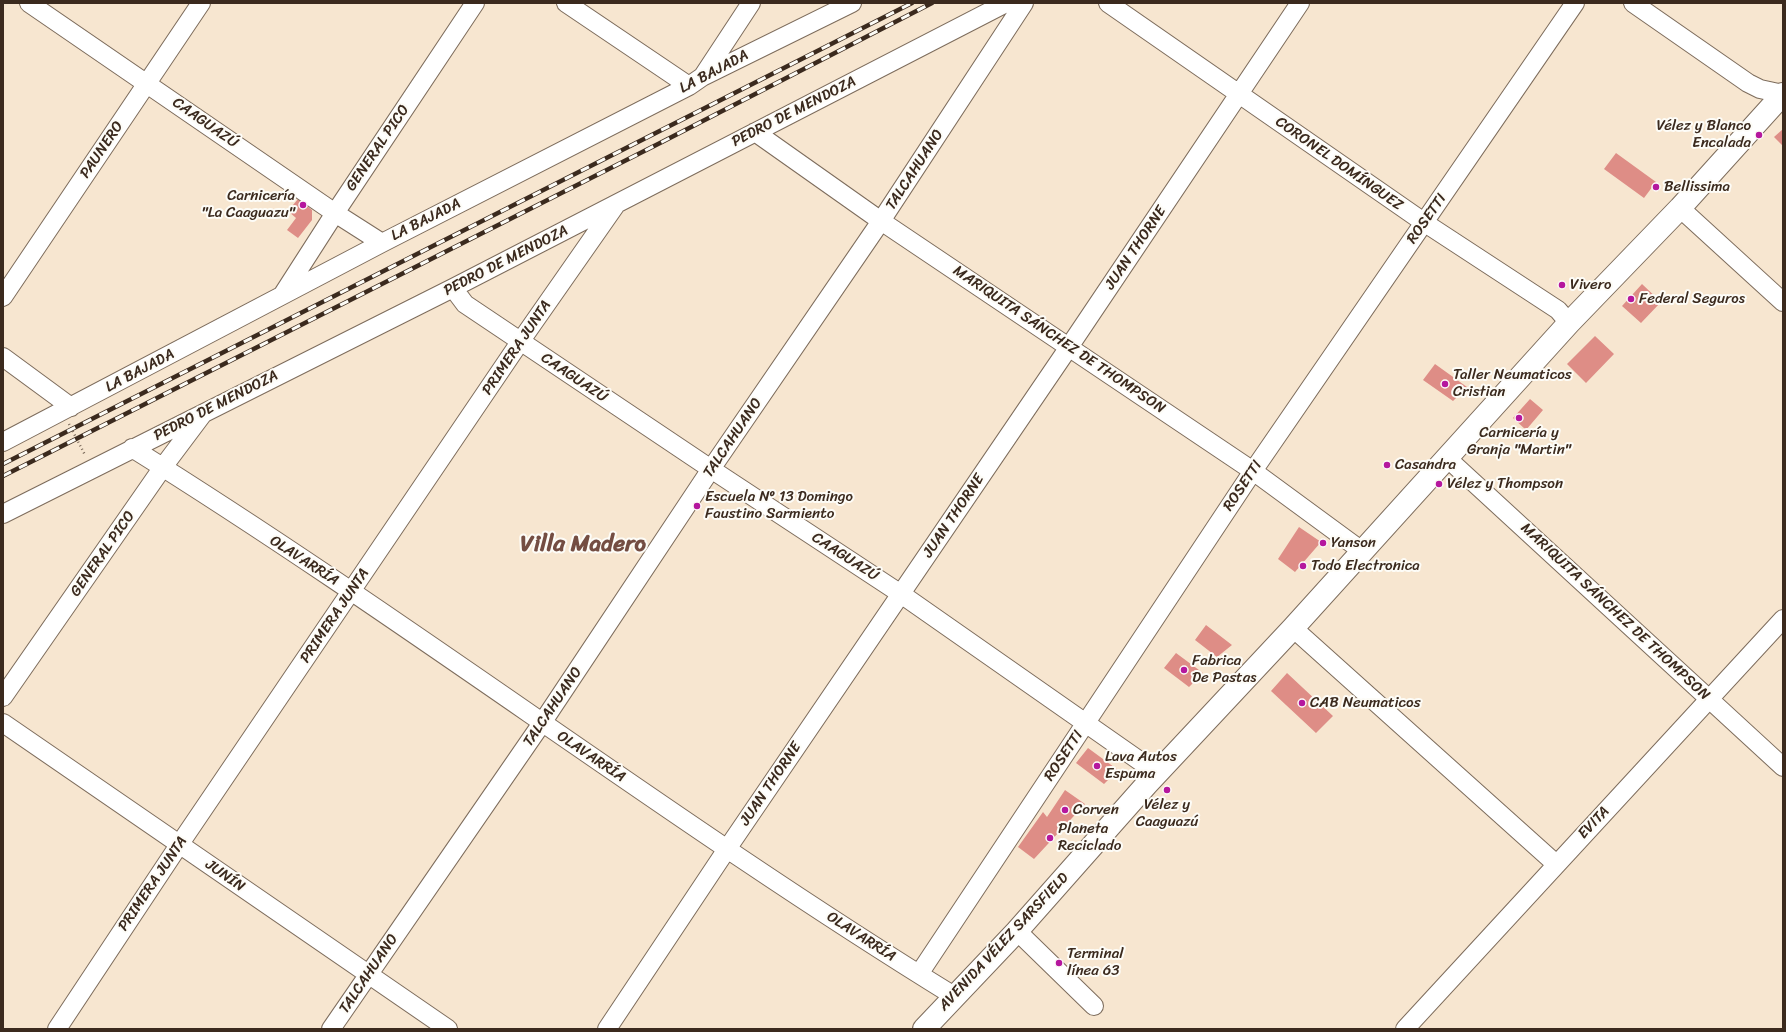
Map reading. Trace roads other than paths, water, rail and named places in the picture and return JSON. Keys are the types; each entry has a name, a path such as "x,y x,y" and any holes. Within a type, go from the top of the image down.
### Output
{"main road":[{"name":"AVENIDA VÉLEZ SARSFIELD","path":"924,1029 1017,931 1157,774 1294,628 1569,323 1680,208 1783,94"}],"street":[{"name":"CAAGUAZÚ","path":"28,3 335,213 382,243"},
{"name":"PAUNERO","path":"3,297 201,3"},
{"name":"GENERAL PICO","path":"282,295 475,3"},
{"path":"566,3 695,81 751,3"},
{"name":"LA BAJADA","path":"3,442 282,295 695,81 852,3"},
{"name":"PEDRO DE MENDOZA","path":"3,514 453,288 1006,3"},
{"name":"TALCAHUANO","path":"331,1029 542,723 711,469 881,221 1024,3"},
{"name":"CORONEL DOMÍNGUEZ","path":"1108,3 1425,223 1558,310 1569,323"},
{"name":"JUAN THORNE","path":"608,1029 727,849 1069,347 1300,3"},
{"name":"ROSETTI","path":"919,974 1086,724 1252,471 1576,3"},
{"path":"1633,3 1748,83 1760,89 1783,94"},
{"name":"MARIQUITA SÁNCHEZ DE THOMPSON","path":"755,132 881,221 1252,471 1362,551"},
{"name":"PRIMERA JUNTA","path":"56,1029 520,342 617,204"},
{"path":"1680,208 1783,302"},
{"name":"CAAGUAZÚ","path":"453,288 466,304 520,342 901,594 1157,774"},
{"path":"3,357 67,409"},
{"name":"GENERAL PICO","path":"3,697 163,467 204,412"},
{"name":"OLAVARRÍA","path":"132,448 352,592 727,849 954,996"},
{"name":"MARIQUITA SÁNCHEZ DE THOMPSON","path":"1447,458 1783,766"},
{"name":"EVITA","path":"1406,1029 1556,864 1783,619"},
{"path":"1294,628 1556,864"},
{"name":"JUNÍN","path":"3,723 448,1029"},
{"path":"1017,931 1094,1006"}],"railway":[{"path":"3,464 912,3"},
{"path":"3,476 662,142 932,3"}],"place":[{"name":"Vélez y Blanco Encalada","path":"1759,135"},
{"name":"Bellissima","path":"1656,187"},
{"name":"Carnicería \"La Caaguazu\"","path":"303,205"},
{"name":"Vivero","path":"1562,285"},
{"name":"Federal Seguros","path":"1631,299"},
{"name":"Taller Neumaticos Cristian","path":"1445,384"},
{"name":"Carnicería y Granja \"Martin\"","path":"1519,418"},
{"name":"Casandra","path":"1387,465"},
{"name":"Vélez y Thompson","path":"1439,484"},
{"name":"Escuela Nº 13 Domingo Faustino Sarmiento","path":"697,506"},
{"name":"Yanson","path":"1323,543"},
{"name":"Todo Electronica","path":"1303,566"},
{"name":"Fabrica De Pastas","path":"1184,670"},
{"name":"CAB Neumaticos","path":"1302,703"},
{"name":"Lava Autos Espuma","path":"1097,766"},
{"name":"Vélez y Caaguazú","path":"1167,790"},
{"name":"Corven","path":"1065,810"},
{"name":"Planeta Reciclado","path":"1050,838"},
{"name":"Terminal línea 63","path":"1059,963"}],"district":[{"name":"Villa Madero","path":"583,545"}]}
